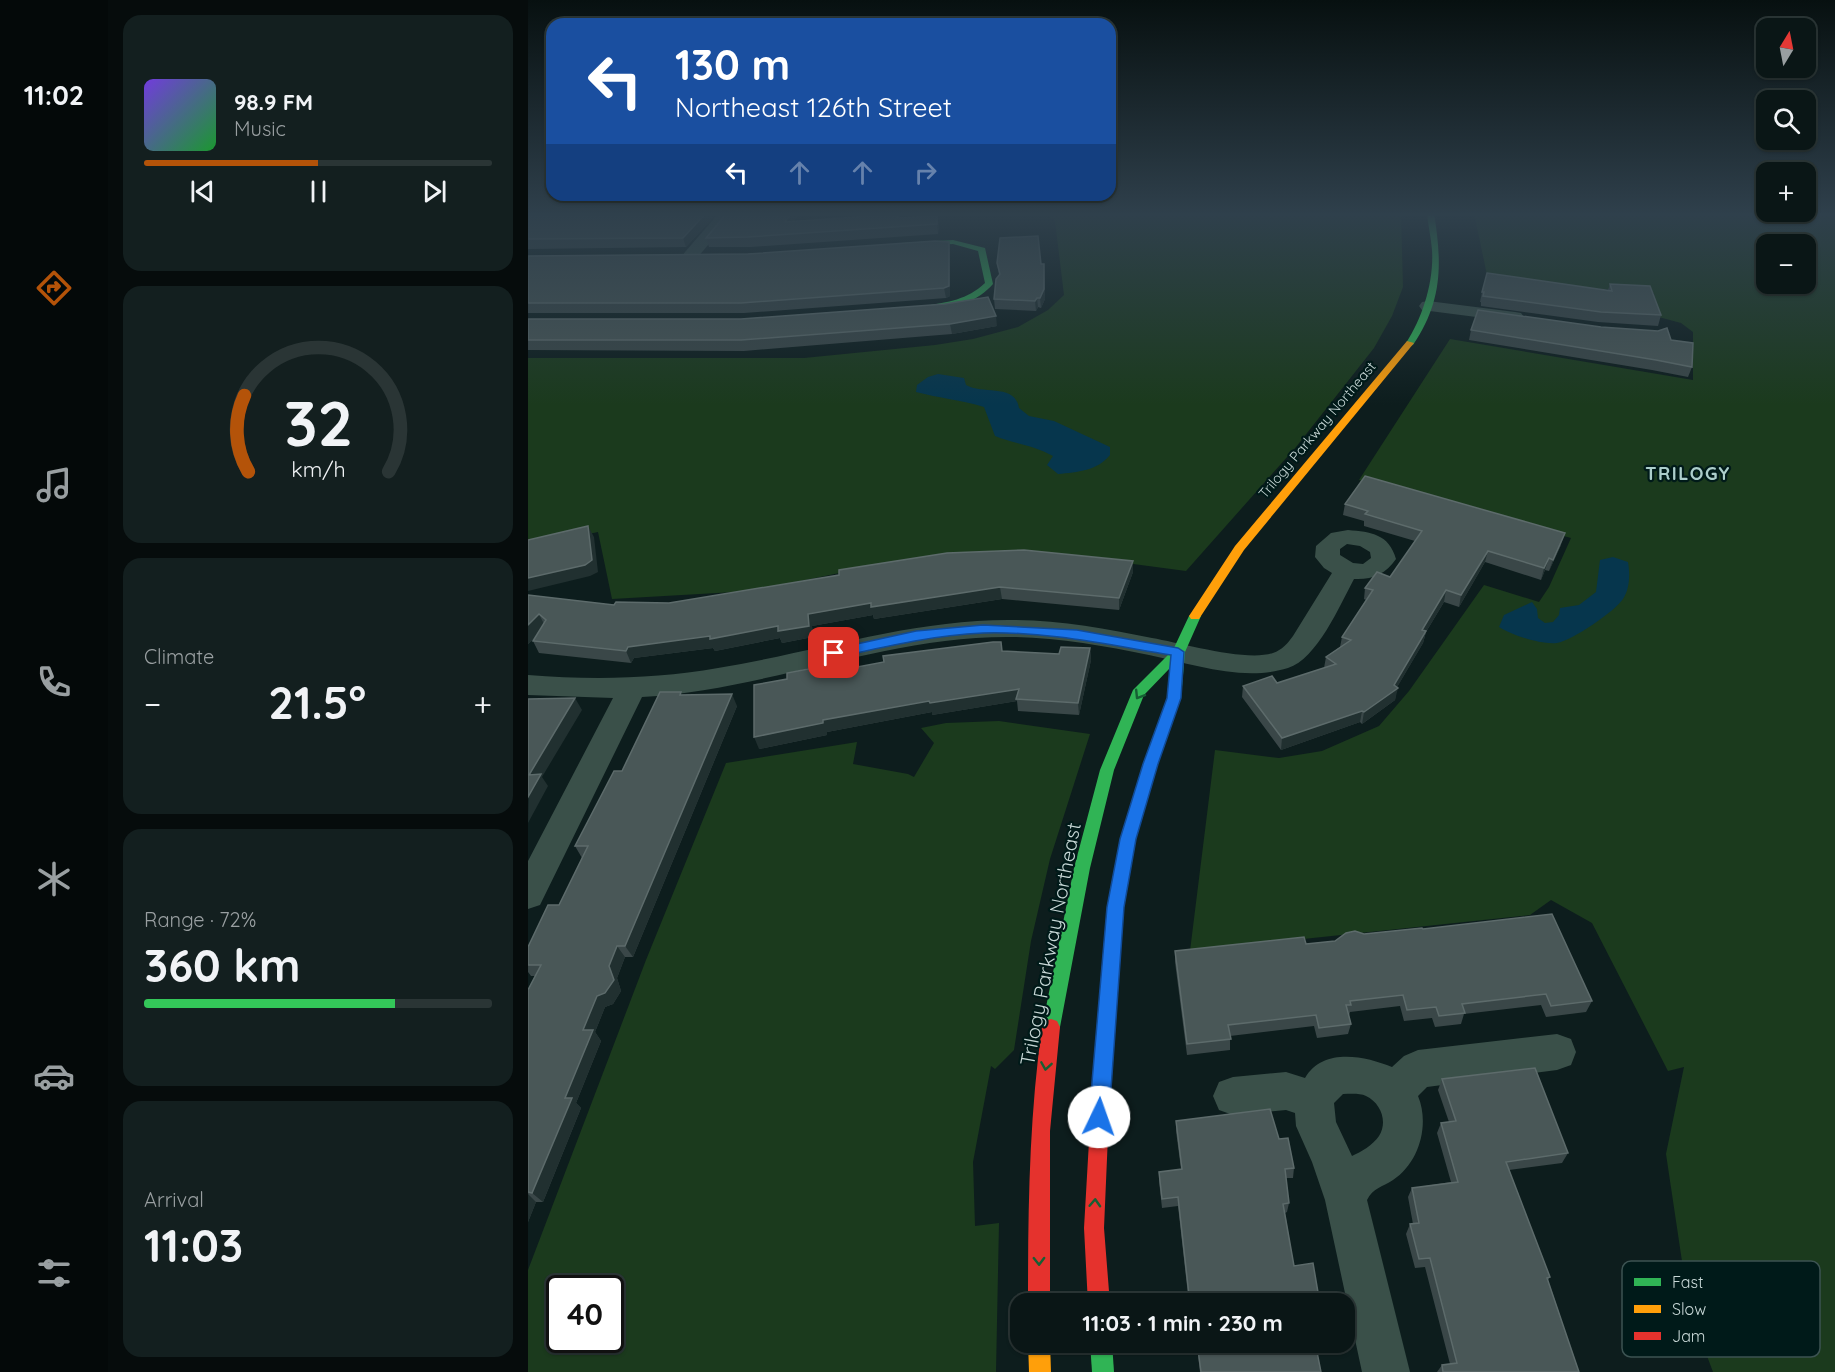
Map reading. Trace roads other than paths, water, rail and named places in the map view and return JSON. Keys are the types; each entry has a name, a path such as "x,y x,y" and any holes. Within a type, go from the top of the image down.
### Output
{"street":[{"path":"910,309 946,306 968,301 980,294 989,284 988,277"},
{"name":"Trilogy Parkway Northeast","path":"1039,1293 1038,1176 1043,1083 1059,978 1082,868 1107,770 1138,693 1178,652 1194,618 1239,548 1415,337 1428,306 1433,277"},
{"path":"1428,306 1537,320"},
{"path":"528,685 632,688 718,678 916,636 983,629 1077,635 1252,664 1276,662 1289,657 1298,650 1346,570"},
{"name":"Trilogy Parkway Northeast","path":"1098,1293 1094,1228 1103,1051 1116,907 1128,839 1150,764 1174,698 1178,652"},
{"path":"528,895 632,688"},
{"path":"1393,1092 1419,1069 1557,1052"},
{"path":"1346,1200 1356,1177 1379,1165 1397,1148 1402,1128 1402,1109 1393,1092 1379,1081 1362,1076 1338,1075 1323,1084 1314,1100 1316,1126 1330,1155 1346,1200 1386,1372"},
{"path":"1233,1096 1286,1090 1314,1100"},
{"path":"1039,1353 1040,1372"},
{"path":"1102,1353 1103,1372"}],"water":[{"path":"938,374 964,378 966,385 973,388 1005,392 1016,400 1019,408 1029,416 1054,421 1110,447 1110,455 1093,468 1058,474 1047,465 1053,456 1039,449 995,436 984,407 916,392 917,385 928,377"},
{"path":"1613,557 1628,562 1627,591 1623,599 1611,611 1583,631 1564,641 1550,643 1527,639 1499,627 1504,615 1532,602 1537,609 1538,618 1545,623 1553,622 1559,615 1560,608 1579,605 1596,592 1600,560"}],"district":[{"name":"TRILOGY","path":"1688,473"}]}
